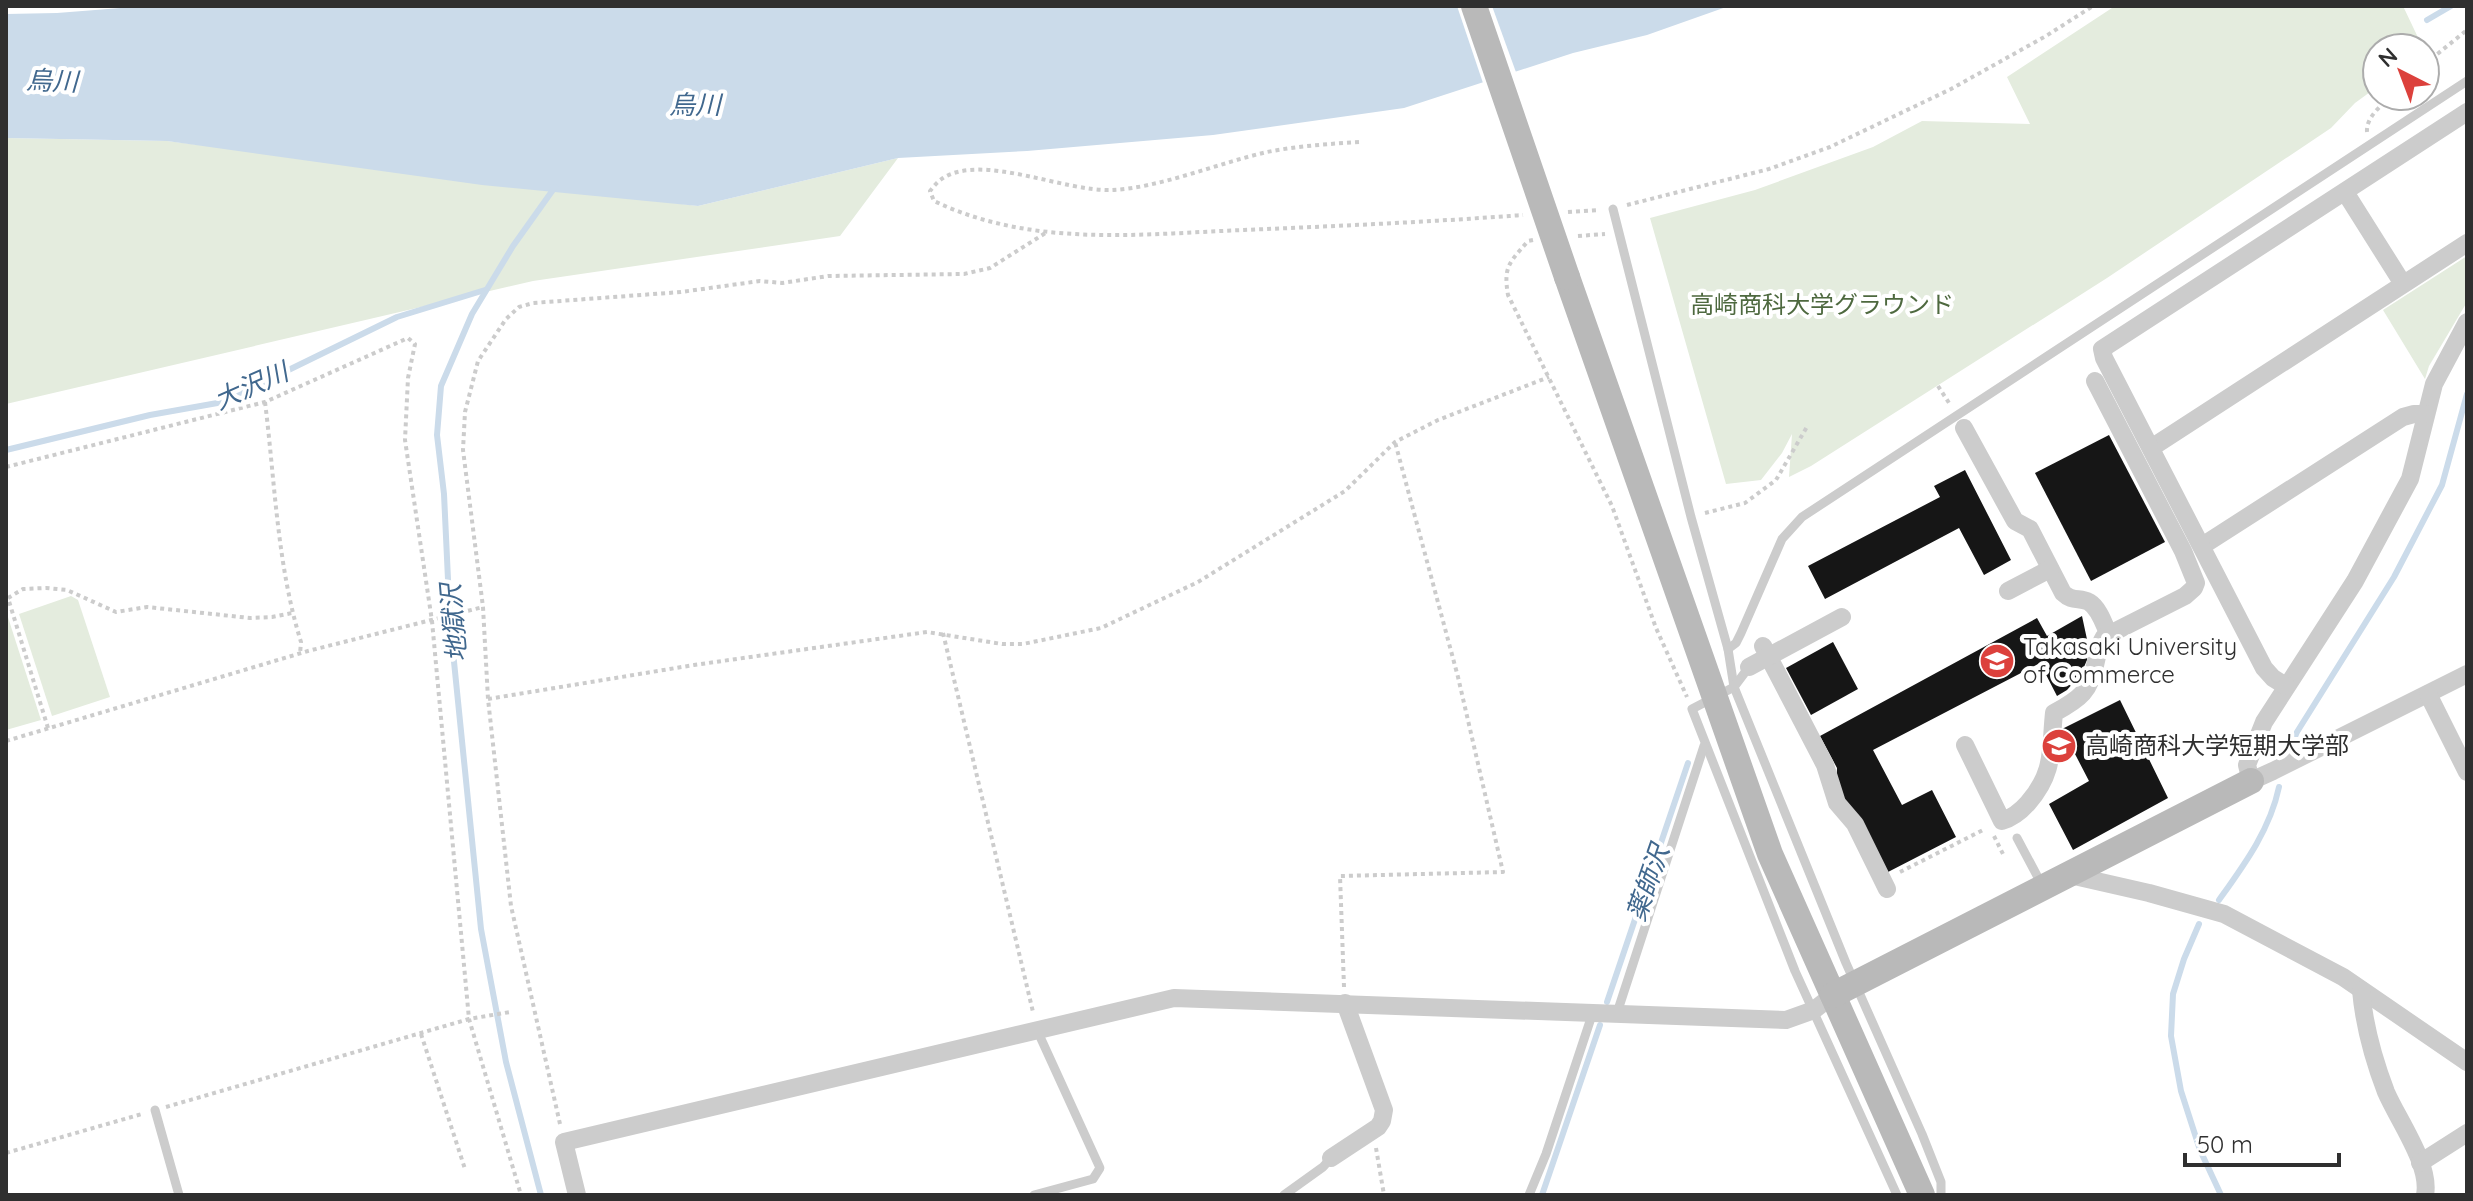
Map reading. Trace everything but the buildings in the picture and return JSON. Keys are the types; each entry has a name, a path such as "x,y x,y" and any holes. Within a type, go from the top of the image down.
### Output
{"street":[{"path":"1474,6 1770,854 1922,1195"},
{"path":"2286,686 2264,668 2102,349 2467,112"},
{"path":"2345,192 2403,284"},
{"path":"2151,448 2467,243"},
{"path":"2251,781 2247,773 2249,755 2264,722 2355,581 2410,479 2425,414 2440,369 2467,322"},
{"path":"1965,745 2002,821 2022,809 2044,780 2052,754 2054,713 2078,699 2088,689 2093,679 2099,644 2108,633 2185,596 2196,583 2183,551 2095,381"},
{"path":"2202,546 2403,417 2425,414"},
{"path":"1960,422 2015,521 2030,529 2063,593 2070,600 2088,602 2097,610 2108,633"},
{"path":"2008,591 2050,569"},
{"path":"1749,667 1766,652 1842,617"},
{"path":"1766,652 1825,765 1837,803 1855,824 1885,884"},
{"path":"577,1195 564,1142 1174,998 1786,1020 2251,781 2467,674"},
{"path":"2428,694 2467,772"},
{"path":"2070,875 2224,914 2343,977 2467,1062"},
{"path":"2361,990 2369,1042 2386,1092 2420,1163 2425,1195"},
{"path":"1331,1158 1373,1130 1382,1121 1384,1110 1345,1003"},
{"path":"2420,1163 2467,1133"}],"lane":[{"path":"1728,649 1736,643 1782,539 1792,526 1817,506 1960,422 2467,81"},
{"path":"1613,209 1691,517 1728,649 1705,746 1617,1013"},
{"path":"1714,698 1749,667"},
{"path":"1705,746 1789,957 1834,997 1922,1134 1941,1182 1941,1195"},
{"path":"2017,838 2044,889"},
{"path":"1834,997 1897,1195"},
{"path":"1529,1195 1546,1154 1593,1012"},
{"path":"1034,1195 1093,1179 1100,1168 1037,1030"},
{"path":"155,1110 179,1195"},
{"path":"1284,1195 1331,1158"}],"path":[{"path":"1554,213 1613,209 1769,169 1830,147 1951,89 2093,6"},
{"path":"2441,51 2467,30"},
{"path":"2369,146 2366,124 2377,112"},
{"path":"1359,142 1308,145 1268,152 1146,185 1112,190 1072,187 1023,175 984,170 960,171 941,178 930,191 934,201 948,207 1005,226 1060,235 1334,227 1524,215"},
{"path":"564,1142 511,906 488,699 483,607 463,450 465,412 478,361 506,319 519,307 533,303 681,292 760,281 782,283 828,276 943,277 990,268 1047,232"},
{"path":"1574,237 1619,233"},
{"path":"1543,239 1528,241 1512,260 1505,276 1508,295 1612,506 1656,628 1714,698"},
{"path":"6,467 265,402 408,338 413,340 405,440 435,621 469,1019 521,1195"},
{"path":"488,699 694,665 927,632 1002,644 1023,644 1101,628 1198,582 1345,491 1395,442 1438,420 1549,377"},
{"path":"1938,386 1960,422"},
{"path":"265,402 283,572 301,642 300,654"},
{"path":"1691,517 1745,503 1776,480 1808,425"},
{"path":"1345,1003 1340,876 1503,872 1458,677 1395,442"},
{"path":"48,728 8,598 23,589 67,590 116,612 147,607 250,618 292,613"},
{"path":"6,741 300,654 483,607"},
{"path":"943,633 1037,1030"},
{"path":"1885,884 2002,821"},
{"path":"6,1153 469,1019 510,1012"},
{"path":"421,1034 465,1169"},
{"path":"1373,1130 1384,1195"}],"green space":[{"name":"高崎商科大学グラウンド","path":"2115,6 2403,6 2415,32 2361,32 2361,99 2331,128 2107,278 1811,466 1789,477 1792,434 1761,480 1726,484 1650,218 1755,190 1873,147 1922,121 2030,124 2007,77"},
{"path":"6,138 167,141 698,206 898,158 840,236 533,281 6,404"},
{"path":"2467,256 2467,302 2429,366 2425,379 2383,310"},
{"path":"71,596 78,600 110,697 52,716 19,614"},
{"path":"6,611 41,720 6,730"}],"water":[{"name":"烏川","path":"146,6 1729,6 1647,35 1573,53 1404,108 1213,135 1027,151 898,158 698,206 482,185 167,141 6,138 6,14"}],"pier":[{"path":"1457,6 1492,6 1517,75 1484,86"}],"waterway":[{"name":"薬師沢","path":"2427,20 2451,6"},
{"name":"地獄沢","path":"541,1195 506,1062 481,929 450,622 444,494 437,435 441,386 472,314 513,246 555,187"},
{"name":"大沢川","path":"6,450 150,415 223,402 397,317 485,290"},
{"path":"2288,752 2297,732 2394,577 2442,485 2467,394"},
{"name":"薬師沢","path":"1607,1002 1688,763"},
{"path":"2219,900 2263,832 2279,787"},
{"path":"2199,924 2173,994 2171,1036 2181,1091 2200,1150 2221,1195"},
{"name":"薬師沢","path":"1542,1195 1600,1025"}],"place":[{"name":"Takasaki University of Commerce","path":"1997,661"},
{"name":"高崎商科大学短期大学部","path":"2059,746"}]}
